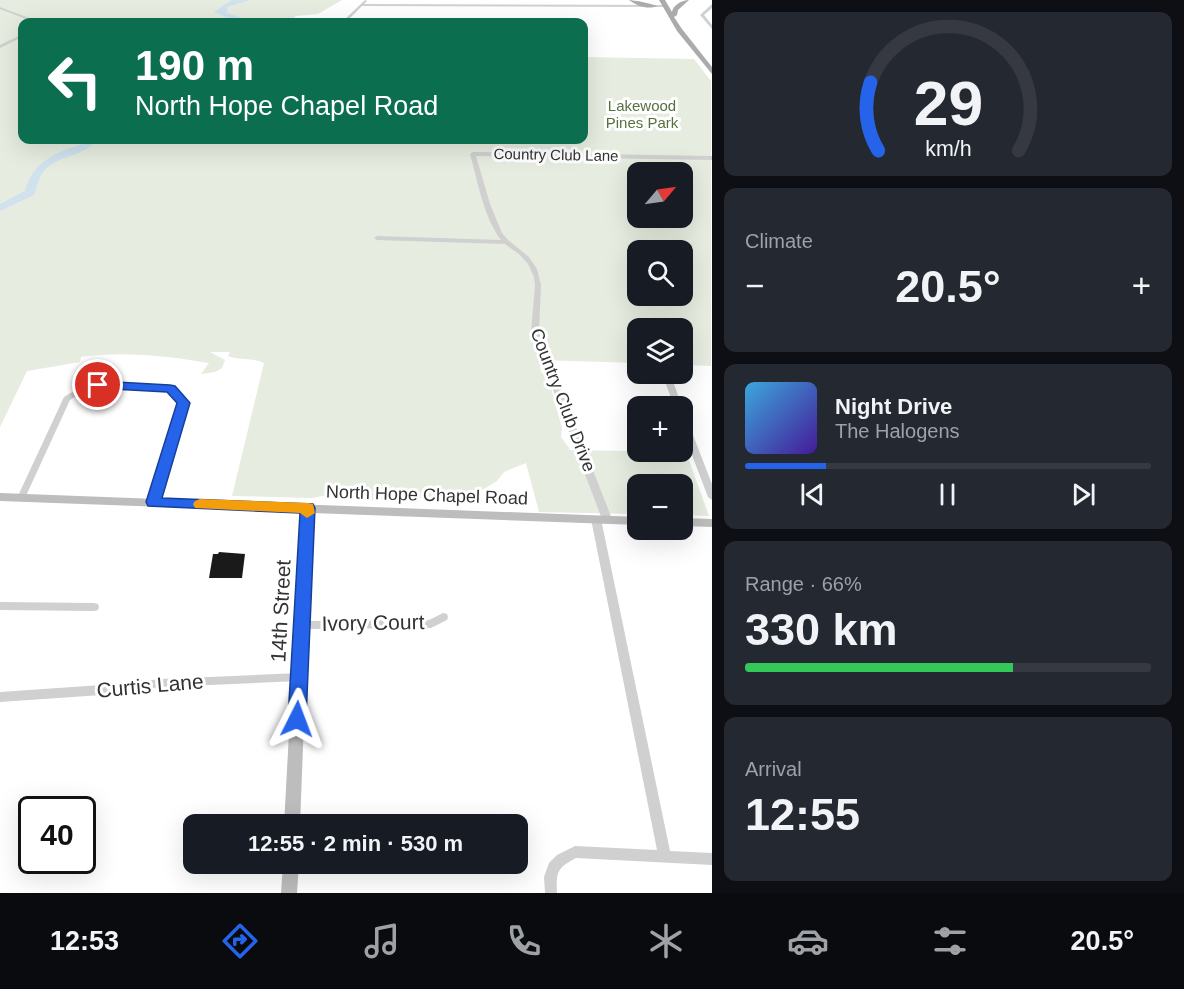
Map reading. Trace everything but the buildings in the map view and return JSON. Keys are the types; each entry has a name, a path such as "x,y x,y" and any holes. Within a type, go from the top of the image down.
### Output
{"main road":[{"path":"674,15 675,9 686,0"},
{"path":"665,2 680,30"},
{"path":"665,2 680,30 711,72"},
{"path":"631,3 654,6"},
{"name":"North Hope Chapel Road","path":"0,497 627,520"},
{"name":"14th Street","path":"293,814 308,508"},
{"path":"693,522 711,523"},
{"path":"289,893 290,874"}],"street":[{"path":"348,18 367,0"},
{"path":"514,0 516,6"},
{"path":"587,0 591,6"},
{"path":"654,6 665,2"},
{"path":"362,5 440,3 591,6 631,3"},
{"path":"711,5 702,15 711,28"},
{"path":"0,9 25,18"},
{"path":"0,47 18,38"},
{"name":"Country Club Lane","path":"473,154 711,158"},
{"name":"Country Club Drive","path":"473,154 500,234 529,260 535,270 539,286 533,320 535,332 602,519 666,857"},
{"path":"377,238 508,242"},
{"path":"21,498 66,402 73,394 98,385 151,386 170,388 184,403 153,502"},
{"path":"693,447 711,497"},
{"path":"0,606 94,607"},
{"name":"Ivory Court","path":"302,625 431,624 443,617"},
{"name":"Curtis Lane","path":"0,697 116,689 162,683 299,676"},
{"path":"551,893 551,869 557,861 575,852 711,859"}],"green space":[{"name":"Lakewood Pines Park","path":"0,0 342,0 318,14 294,18 18,18 18,144 588,144 588,57 694,59 711,81 711,366 693,365 693,318 627,318 627,363 539,360 541,372 548,377 562,428 561,437 570,449 567,450 627,451 627,462 690,462 709,516 693,515 693,474 627,474 627,514 539,512 526,463 504,472 497,481 479,492 438,497 364,501 338,493 312,498 232,496 264,363 228,356 230,352 210,352 225,360 222,368 215,372 201,374 209,363 161,356 97,355 81,357 80,362 27,371 0,427"}],"waterway":[{"path":"235,18 217,12 226,10 223,7 232,2 247,0"},
{"path":"0,208 30,193 37,173 50,160 89,144"}],"slow traffic":[{"path":"200,504 308,508 307,513"}],"route":[{"path":"98,385 170,388 184,403 153,502 308,508 297,719"}]}
